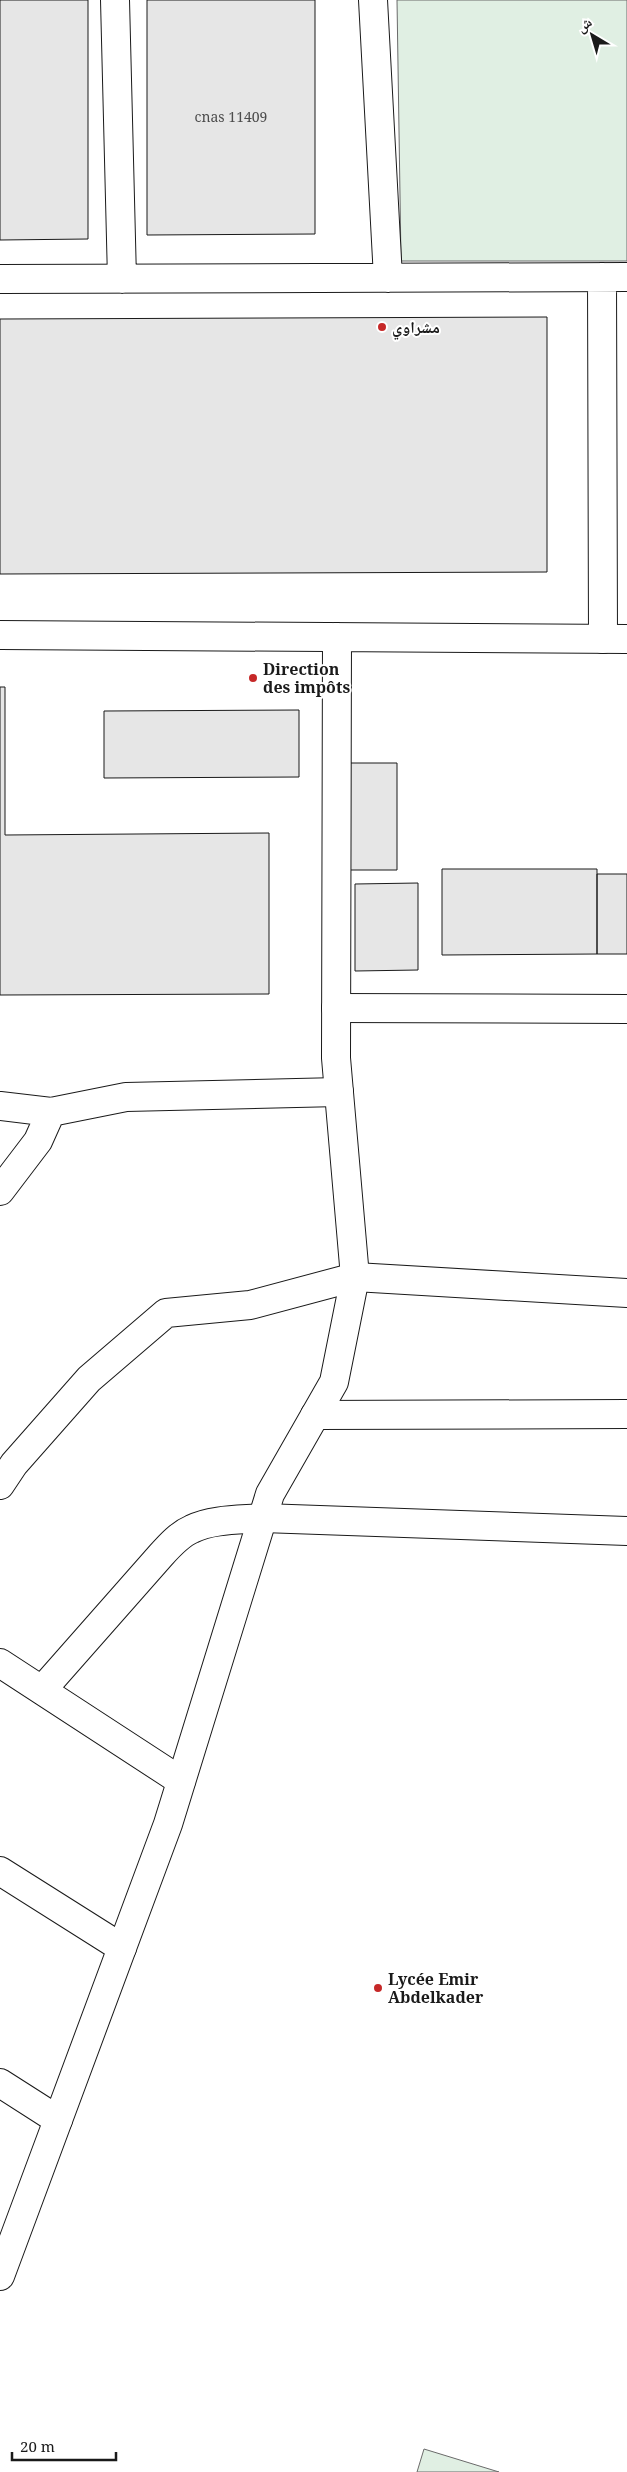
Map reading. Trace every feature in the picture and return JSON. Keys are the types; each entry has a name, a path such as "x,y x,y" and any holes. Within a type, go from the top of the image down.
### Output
{"street":[{"path":"115,0 122,279"},
{"path":"374,0 388,278"},
{"path":"0,279 615,277 615,639 0,635"},
{"path":"0,2276 122,1948 181,1781 270,1494 334,1382 355,1277 339,1092 336,1008 337,637"},
{"path":"336,1008 627,1009"},
{"path":"0,1106 51,1112 126,1098 339,1092"},
{"path":"0,1190 38,1141 51,1112"},
{"path":"0,1485 14,1464 90,1379 166,1313 250,1305 355,1277 627,1293"},
{"path":"315,1415 627,1414"},
{"path":"42,1690 176,1539 192,1528 263,1518 627,1531"},
{"path":"0,1663 181,1781"},
{"path":"0,1871 122,1948"},
{"path":"0,2083 58,2120"}],"green space":[{"path":"397,0 627,0 627,261 401,261"},
{"path":"424,2449 499,2472 417,2472"}],"building":[{"path":"0,0 88,0 88,239 0,240"},
{"path":"147,0 315,0 315,234 147,235"},
{"path":"547,317 547,572 0,574 0,319"},
{"path":"0,687 5,687 5,835 269,833 269,994 0,995"},
{"path":"299,710 299,777 104,778 104,711"},
{"path":"347,763 397,763 397,870 347,870"},
{"path":"442,869 597,869 597,954 442,955"},
{"path":"597,874 627,874 627,954 597,954"},
{"path":"418,883 418,970 355,971 355,884"}],"place":[{"name":"مشراوي","path":"382,327"},
{"name":"Direction des impôts","path":"253,678"},
{"name":"Lycée Emir Abdelkader","path":"378,1988"}]}
